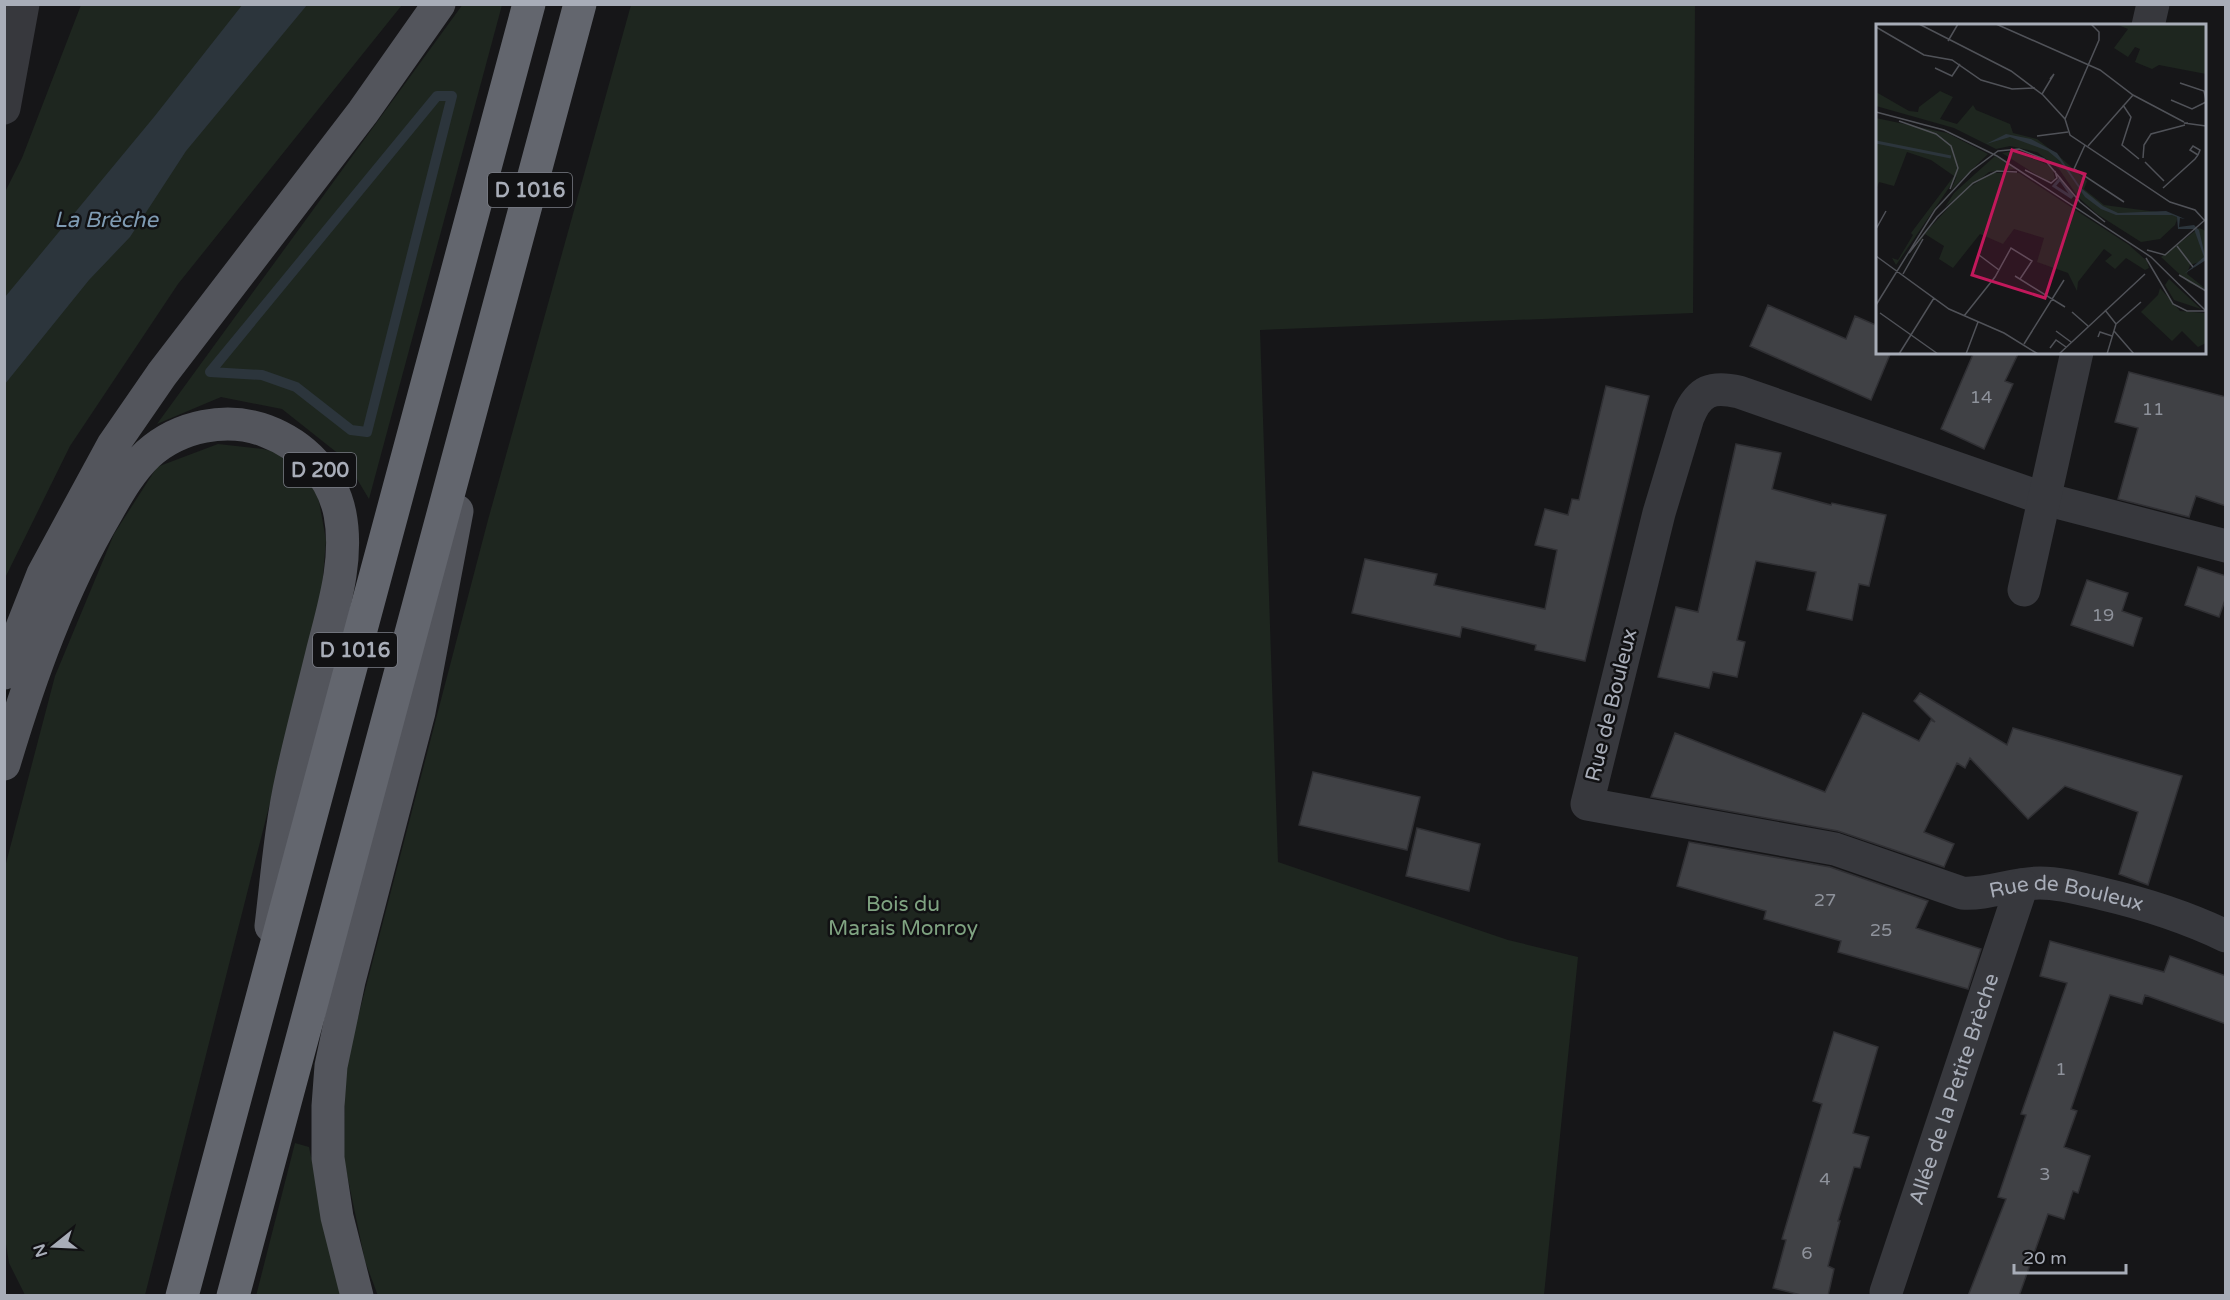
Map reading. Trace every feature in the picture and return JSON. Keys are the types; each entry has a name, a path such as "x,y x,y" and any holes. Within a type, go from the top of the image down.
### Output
{"highway":[{"name":"D 1016","path":"182,1296 529,4"},
{"name":"D 1016","path":"233,1296 580,4"}],"main road":[{"path":"4,673 43,574 113,445 162,374 363,112 439,4"},
{"path":"357,1296 337,1217 330,1168 327,1134 331,1066 349,981 419,712 481,376"},
{"name":"D 200","path":"4,764 40,656 80,560 120,489 147,455 159,445 187,431 225,423 262,429 283,437 300,449 328,481 336,497 342,533 341,560 338,586 304,724 284,821 263,994"}],"street":[{"path":"4,108 23,4"},
{"path":"2148,24 2153,4"},
{"path":"2024,590 2077,354"},
{"name":"Rue de Bouleux","path":"2045,499 1739,392 1726,389 1712,390 1701,395 1693,405 1688,417 1659,513 1587,804 1835,849 1962,893 1975,894 2022,885 2052,883 2072,886 2148,905 2226,936"},
{"path":"2045,499 2226,546"},
{"name":"Allée de la Petite Brèche","path":"1886,1292 2022,885"}],"green space":[{"path":"463,4 502,5 369,499 345,459 282,409 221,397 157,424"},
{"path":"81,5 402,5 178,284 70,446 5,578 5,192 22,158"},
{"name":"Bois du Marais Monroy","path":"631,5 1695,5 1693,313 1260,330 1278,862 1508,940 1578,957 1544,1295 378,1296 365,1261 344,1160 345,1067 488,520"},
{"path":"218,444 263,449 295,457 316,485 326,540 321,602 145,1295 25,1295 9,1263 4,1232 5,867 55,676 114,534 157,467"},
{"path":"295,1143 309,1147 340,1295 256,1296"}],"water":[{"name":"La Brèche","path":"243,4 307,5 186,151 130,237 89,280 5,384 5,297 154,117"}],"building":[{"path":"1768,305 1846,339 1855,316 1876,325 1876,354 1890,354 1871,400 1750,346"},
{"path":"1973,354 2018,354 2005,381 2013,384 1984,449 1941,429"},
{"path":"2129,372 2226,397 2226,506 2196,496 2189,517 2118,499 2138,428 2115,422"},
{"path":"1606,386 1649,396 1585,661 1535,650 1536,645 1462,627 1460,637 1352,613 1365,559 1437,574 1434,585 1545,609 1557,550 1535,545 1545,509 1568,515 1572,499 1579,500"},
{"path":"1736,444 1781,453 1772,489 1831,505 1832,503 1886,515 1869,586 1859,584 1852,620 1807,610 1816,572 1756,561 1737,640 1745,642 1737,677 1713,672 1709,688 1658,677 1676,607 1698,612"},
{"path":"2198,567 2226,576 2226,597 2219,617 2185,605"},
{"path":"2087,580 2128,593 2122,611 2142,618 2133,646 2071,625"},
{"path":"1920,693 2007,745 2013,728 2182,776 2148,885 2119,874 2138,812 2065,786 2028,819 1970,758 1965,768 1957,763 1924,832 1954,844 1944,867 1838,831 1651,797 1675,733 1825,792 1863,713 1919,741 1931,720 1935,722 1914,701"},
{"path":"1313,772 1420,797 1407,850 1299,825"},
{"path":"1417,828 1480,844 1469,891 1406,876"},
{"path":"1689,842 1830,867 1928,901 1916,928 1981,949 1968,989 1838,952 1841,941 1764,919 1766,911 1677,886"},
{"path":"2050,941 2164,972 2170,956 2226,976 2226,1024 2145,995 2142,1004 2110,995 2071,1109 2077,1111 2064,1147 2090,1156 2078,1193 2073,1191 2064,1219 2048,1214 2019,1296 1968,1296 2006,1199 1998,1197 2026,1115 2021,1114 2067,983 2040,976"},
{"path":"1834,1032 1878,1047 1853,1133 1869,1137 1860,1168 1854,1167 1838,1221 1840,1221 1828,1266 1834,1269 1828,1296 1805,1296 1773,1288 1786,1240 1782,1239 1822,1104 1813,1101"}],"waterway":[{"path":"437,96 452,96 367,432 351,430 296,387 262,375 210,372 437,96"}]}
